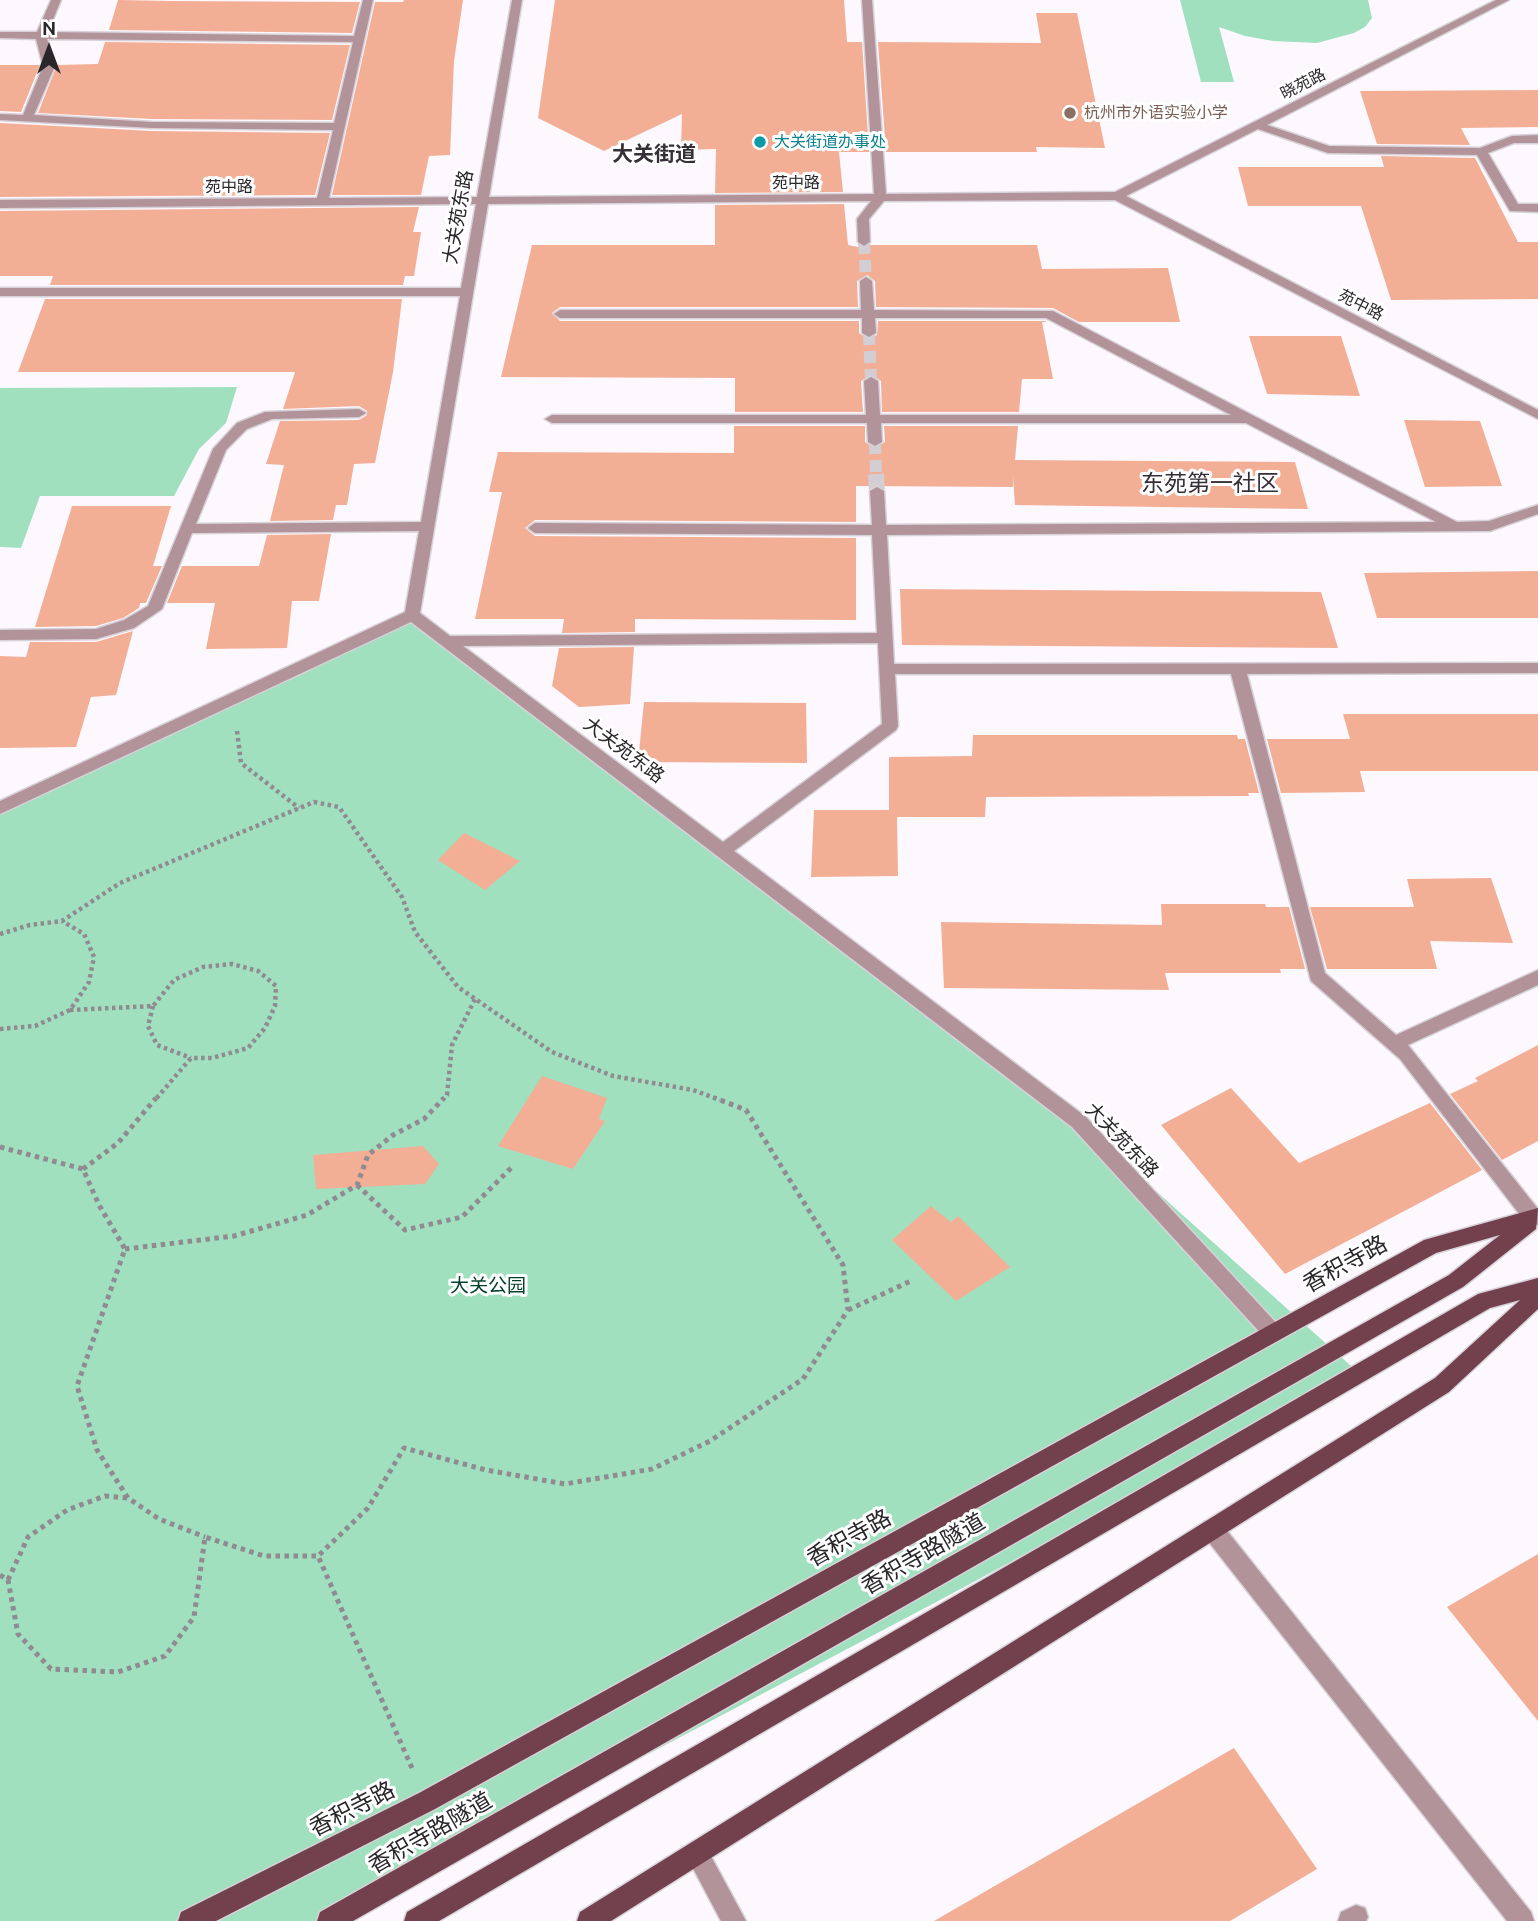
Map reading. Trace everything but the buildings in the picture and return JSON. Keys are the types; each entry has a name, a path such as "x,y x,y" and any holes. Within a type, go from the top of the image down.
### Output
{"main road":[{"name":"香积寺路","path":"190,1921 427,1801 1431,1246 1536,1217"},
{"name":"香积寺路隧道","path":"328,1921 1457,1281 1536,1217"},
{"path":"416,1921 1485,1300 1538,1287"},
{"path":"589,1921 698,1855 1442,1385 1538,1296"}],"street":[{"path":"28,117 49,66 41,35 56,0"},
{"path":"322,202 368,0"},
{"name":"大关苑东路","path":"517,0 412,615 1079,1122 1273,1333"},
{"path":"864,242 863,219 880,198 867,0"},
{"name":"晓苑路","path":"1117,196 1504,0"},
{"path":"0,35 360,39"},
{"path":"0,117 152,125 340,127"},
{"path":"1257,125 1328,149 1480,152 1512,140 1538,139"},
{"path":"1480,152 1514,208 1538,208"},
{"name":"苑中路","path":"0,204 1117,196 1538,415"},
{"path":"866,281 869,333"},
{"path":"0,292 466,292"},
{"path":"560,314 1048,314 1454,526"},
{"path":"872,382 875,442"},
{"path":"0,635 96,634 129,624 154,610 220,449 242,426 270,415 359,413"},
{"path":"552,419 1249,419"},
{"path":"723,851 890,726 877,491"},
{"path":"535,528 880,530 1490,526 1537,511"},
{"path":"185,529 427,526"},
{"path":"0,808 412,615"},
{"path":"447,641 886,638"},
{"path":"887,669 1538,667"},
{"path":"1238,669 1317,976 1406,1054 1536,1217"},
{"path":"1394,1044 1538,977"},
{"path":"1212,1529 1522,1921"},
{"path":"698,1855 734,1921"}],"path":[{"path":"233,699 241,763 299,808"},
{"path":"0,934 30,925 62,921 120,883 314,802 339,807 402,897 415,932 458,988 552,1052 613,1076 693,1090 746,1110 843,1265 848,1310"},
{"path":"62,921 83,934 94,957 89,982 70,1010"},
{"path":"232,964 258,971 276,986 275,1006 265,1028 248,1048 212,1058 191,1058 157,1045 148,1026 153,1006 174,980 203,967 232,964"},
{"path":"125,1249 246,1232 307,1215 357,1185 368,1156 393,1135 424,1119 447,1095 452,1045 474,999"},
{"path":"0,1029 35,1026 70,1010 153,1006"},
{"path":"83,1169 118,1143 191,1058"},
{"path":"0,1147 83,1169"},
{"path":"357,1185 405,1230 462,1217 512,1167"},
{"path":"83,1169 99,1205 125,1249 77,1386 97,1450 128,1498 159,1518 205,1537 264,1556 318,1556 368,1508 404,1448 486,1471 565,1483 652,1469 710,1441 803,1379 848,1310 913,1280"},
{"path":"128,1498 106,1496 67,1510 28,1537 8,1580 18,1634 51,1669 118,1672 165,1656 194,1617 205,1537"},
{"path":"318,1556 427,1801"},
{"path":"0,1575 8,1580"}],"green space":[{"path":"1180,0 1368,0 1372,18 1365,27 1354,33 1317,43 1273,41 1245,36 1219,27 1234,82 1201,82"},
{"path":"237,387 226,423 199,449 174,496 40,496 21,548 0,547 0,388"},
{"name":"大关公园","path":"412,615 1079,1122 1360,1374 940,1600 332,1921 0,1921 0,808"}],"tunnel":[{"path":"864,242 866,281"},
{"path":"869,333 871,381"},
{"path":"875,442 876,476"},
{"path":"876,474 877,491"}],"place":[{"name":"杭州市外语实验小学","path":"1070,113"},
{"name":"大关街道办事处","path":"760,142"}],"district":[{"name":"大关街道","path":"654,154"},
{"name":"东苑第一社区","path":"1210,483"}]}
